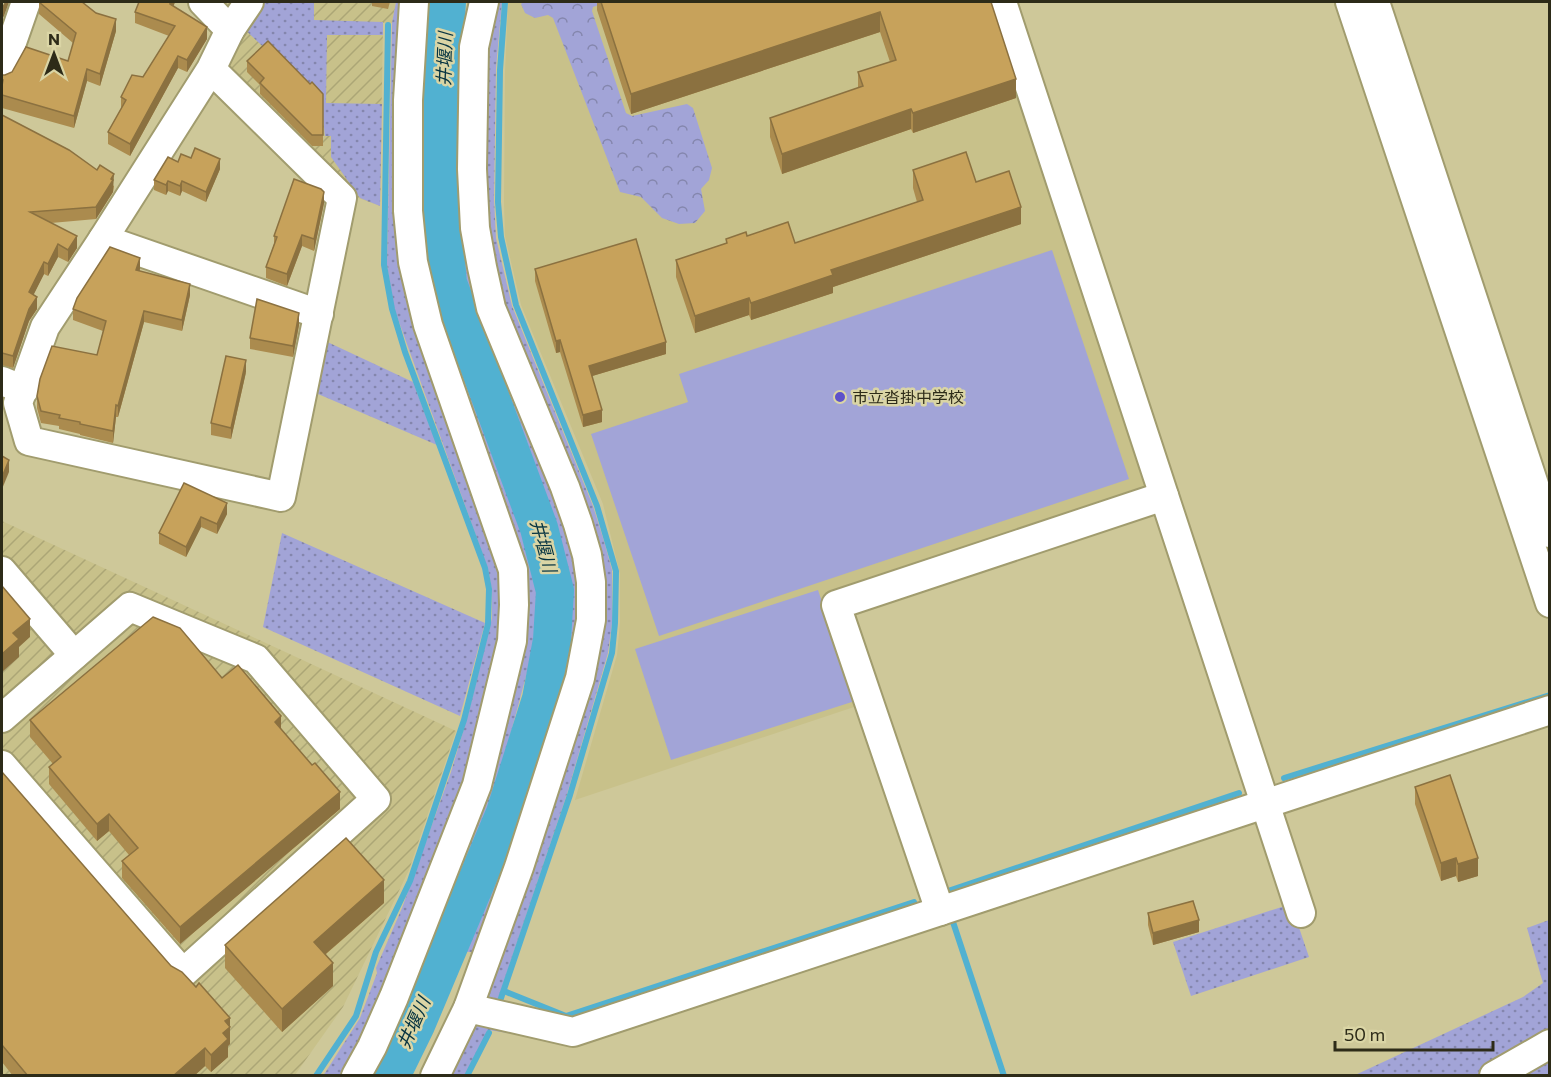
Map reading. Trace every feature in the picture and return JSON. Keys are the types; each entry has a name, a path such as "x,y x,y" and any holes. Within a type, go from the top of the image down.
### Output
{"street":[{"path":"2,71 26,2"},
{"path":"203,2 230,30"},
{"path":"211,69 342,198 282,497 29,441 13,386 45,327 211,69 230,30 249,2"},
{"path":"356,1076 372,1047 394,997 477,785 512,641 514,605 513,570 428,325 413,262 408,211 408,99 414,2"},
{"path":"435,1076 468,1008 519,867 580,678 591,620 591,582 587,555 578,524 491,308 475,228 472,169 474,47 484,2"},
{"path":"1002,2 1301,914"},
{"path":"1350,2 1550,603"},
{"path":"1375,2 1550,533"},
{"path":"103,239 319,314"},
{"path":"940,911 836,605 1164,496"},
{"path":"2,571 74,655"},
{"path":"2,718 130,607 256,660 376,799 183,973 2,765"},
{"path":"468,1008 573,1032 1550,710"},
{"path":"1494,1076 1550,1044"}],"shaded area":[{"path":"256,2 396,2 392,23 383,23 380,206 350,195 221,60"},
{"name":"市立沓掛中学校","path":"508,2 990,2 1150,490 825,600 860,705 575,800 617,655 620,574 603,504 521,305 505,236 505,72"},
{"path":"2,521 456,731 409,870 343,1007 295,1075 2,1076"}],"green space":[{"path":"256,2 314,2 314,20 383,22 383,35 327,35 326,103 382,104 380,206 360,198 331,157 331,136 325,136 321,101 241,26"},
{"path":"396,2 409,2 403,213 509,607 481,747 350,1075 323,1076 360,1018 377,973 376,968 402,908 451,772 492,618 492,590 488,569 394,308 387,265 392,23"},
{"path":"421,2 437,4 439,11 434,66 433,199 439,270 450,320 525,528 538,578 536,639 492,803 446,935 381,1075 361,1076 518,627 418,263"},
{"path":"490,2 502,2 496,68 494,199 496,238 512,306 593,506 612,570 612,623 608,653 567,794 495,1008 480,1005 597,626 498,311 480,231"},
{"path":"523,2 608,2 593,7 592,11 626,113 632,116 687,104 693,108 712,168 709,180 701,189 705,211 695,223 679,224 662,218 641,197 620,192 553,18 548,15 535,18 525,13 521,4"},
{"path":"477,9 468,226 573,528 585,622 481,953 458,951 515,810 558,669 565,625 566,594 562,562 548,515 471,327 458,289 451,249 448,196 451,64 456,13"},
{"path":"1052,250 1129,479 659,636 591,434 688,402 679,374"},
{"path":"321,339 413,382 437,445 311,391"},
{"path":"282,533 485,623 460,716 263,627"},
{"path":"818,590 855,701 671,760 635,649"},
{"path":"1291,904 1309,957 1191,996 1173,942"},
{"path":"1549,920 1549,1035 1480,1075 1353,1076 1523,997 1543,983 1527,928"},
{"path":"466,1021 556,1040 488,1030 465,1075 439,1076"},
{"path":"1549,1053 1549,1075 1510,1075"}],"building":[{"path":"39,2 82,2 96,13 116,19 100,74 87,69 74,116 2,95 2,75 12,72 26,47 68,61 76,33"},
{"path":"139,2 170,2 207,27 187,60 178,56 130,144 108,132 126,100 121,97 132,75 143,77 175,26 135,12"},
{"path":"601,2 991,2 1016,79 913,113 911,109 782,154 770,118 863,86 858,72 896,60 880,12 631,94"},
{"path":"268,41 310,84 312,82 323,94 323,135 312,135 260,83 264,78 247,61"},
{"path":"2,115 69,150 97,170 100,165 114,174 111,179 113,180 96,207 30,212 77,236 68,250 58,244 48,264 44,262 29,292 37,297 29,309 13,356 2,353"},
{"path":"195,148 220,159 206,192 182,181 180,186 168,181 166,185 154,180 168,157 178,162 181,154 191,158"},
{"path":"966,152 976,182 1009,171 1021,207 831,270 833,275 751,303 749,298 695,316 676,260 727,243 726,239 746,232 747,236 788,222 795,243 923,200 913,170"},
{"path":"294,179 324,192 314,239 302,235 287,274 266,267"},
{"path":"636,239 666,342 589,366 602,410 583,415 560,340 556,341 535,269"},
{"path":"110,247 140,258 136,270 190,284 182,320 144,311 118,406 116,405 113,431 80,424 80,422 59,418 60,415 41,411 37,396 40,379 52,346 97,355 106,321 73,309 77,298"},
{"path":"257,299 299,313 293,346 250,338"},
{"path":"226,356 246,360 231,428 211,423"},
{"path":"2,456 9,460 2,477"},
{"path":"184,483 227,503 217,524 201,517 186,547 159,533"},
{"path":"2,586 30,619 13,633 19,639 2,654"},
{"path":"153,617 180,628 222,678 238,665 281,716 275,722 312,765 315,763 340,792 180,927 122,861 138,848 109,814 97,824 80,804 49,767 61,757 30,720"},
{"path":"2,772 171,966 182,972 196,987 199,983 230,1018 225,1021 230,1027 223,1033 228,1039 211,1055 205,1048 173,1076 28,1076 2,1045"},
{"path":"1450,775 1478,858 1458,864 1456,858 1441,863 1415,787"},
{"path":"346,838 384,880 314,942 333,963 282,1009 225,945"},
{"path":"1193,901 1199,920 1153,933 1148,913"}],"waterway":[{"name":"井堰川","path":"391,1076 416,1025 505,813 541,699 552,640 555,591 539,528 448,283 440,194 447,2"},
{"path":"500,1001 570,795 612,653 616,571 597,506 516,305 501,237 498,202 500,70 505,2"},
{"path":"316,1076 356,1016 376,952 410,881 464,720 488,624 489,589 485,568 405,352 392,309 384,265 388,25"},
{"path":"1284,778 1550,695"},
{"path":"944,888 945,892 1239,793"},
{"path":"504,991 566,1016 914,902"},
{"path":"952,919 1004,1076"},
{"path":"467,1076 489,1033"}],"place":[{"name":"市立沓掛中学校","path":"840,397"}]}
